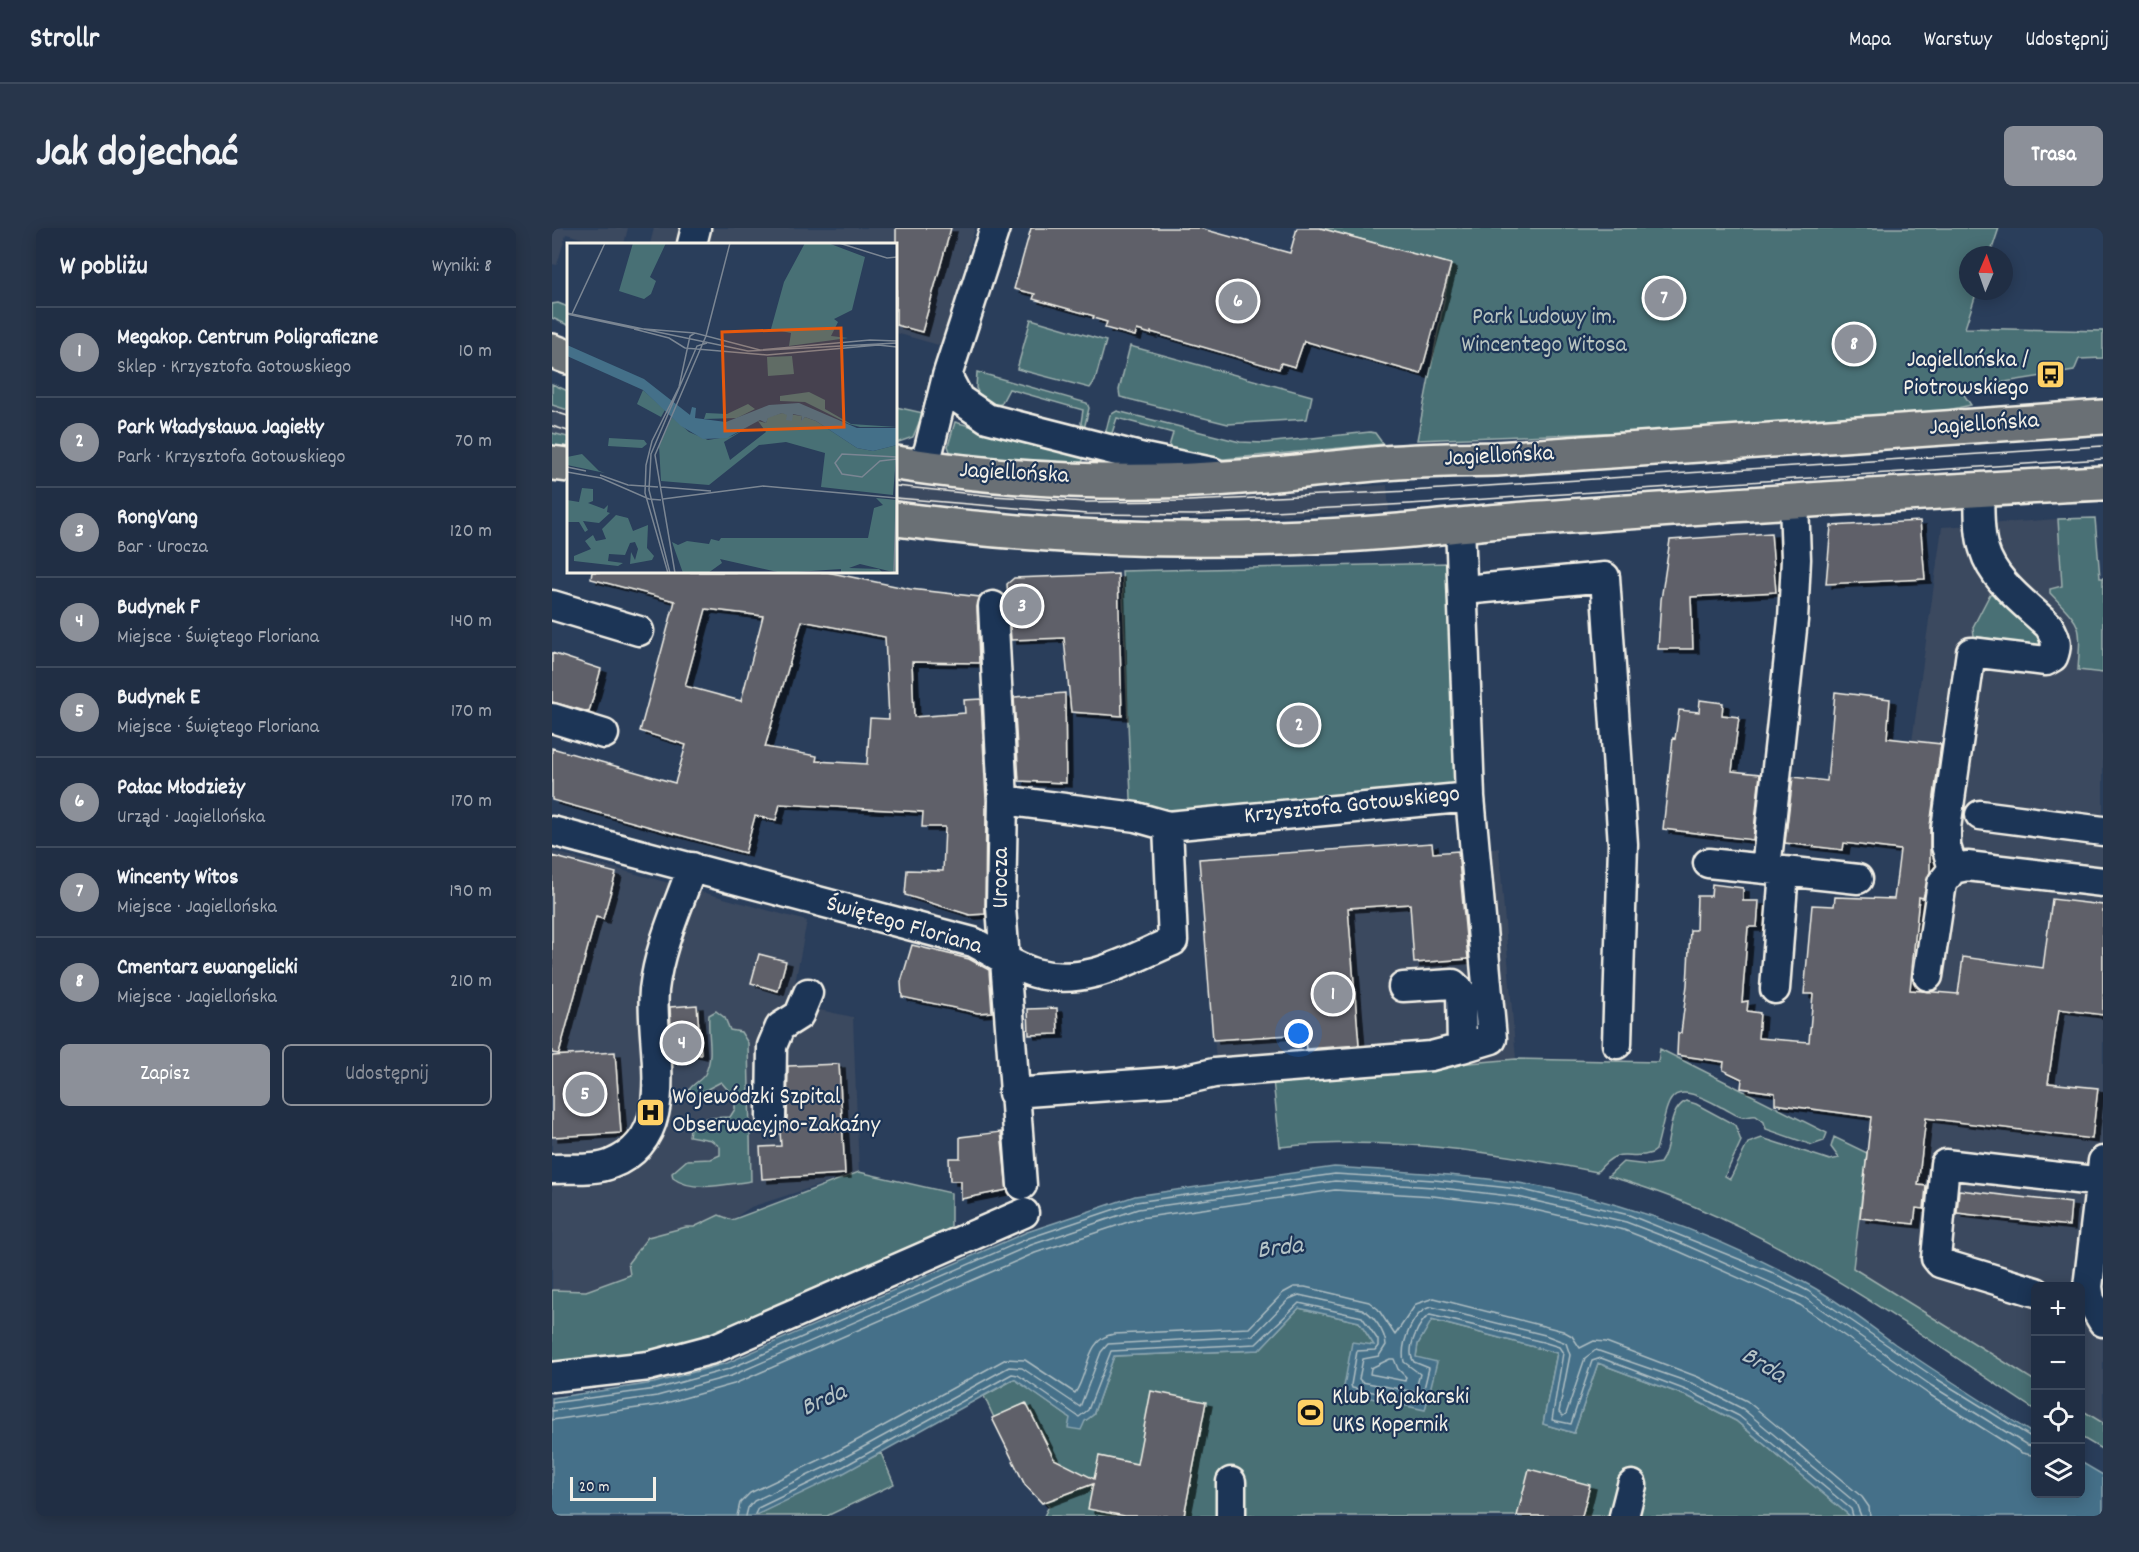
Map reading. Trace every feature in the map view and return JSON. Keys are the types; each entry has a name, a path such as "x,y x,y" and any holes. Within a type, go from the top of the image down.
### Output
{"main road":[{"path":"552,351 567,357"},
{"name":"Jagiellońska","path":"903,464 1045,477 1179,480 1240,477 1395,462 1496,459 2103,417"},
{"path":"552,464 567,465"},
{"path":"897,519 999,531 1161,538 1387,531 1794,501 2103,483"}],"street":[{"path":"692,243 696,228"},
{"path":"903,464 926,457 947,376 994,228"},
{"path":"947,376 959,399 987,418 1144,458 1240,477"},
{"path":"1953,869 1946,846 1946,828 1971,652 2046,661 2053,657 2057,648 2055,636 2049,626 1995,574 1989,562 1983,548 1979,489"},
{"path":"1774,988 1775,870 1796,559 1794,501"},
{"name":"Krzysztofa Gotowskiego","path":"1003,800 1136,817 1168,826 1470,797 1460,524"},
{"path":"1464,591 1605,577 1623,844 1617,1044"},
{"path":"552,605 639,631"},
{"name":"Urocza","path":"993,606 1003,800 1001,907 1013,1093 1022,1185"},
{"path":"552,718 604,734"},
{"path":"1013,1093 1179,1081 1214,1073 1431,1056 1492,1038 1470,797"},
{"path":"1980,815 2103,831"},
{"name":"Świętego Floriana","path":"552,831 973,942 1035,973 1075,978 1092,976 1173,941 1168,826"},
{"path":"1708,863 1858,879"},
{"path":"1928,976 1942,883 1953,869 1966,866 2103,882"},
{"path":"552,1169 609,1165 630,1154 644,1139 653,1117 657,1096 654,993 658,962 692,867"},
{"path":"1403,987 1453,984 1461,992 1462,1048"},
{"path":"771,1117 772,1046 780,1027 799,1015 808,993"},
{"path":"2031,1290 1940,1263 1936,1258 1946,1164 2102,1175 2089,1268 2091,1307"},
{"path":"552,1377 649,1366 713,1349 1024,1213"},
{"path":"1231,1482 1231,1516"},
{"path":"1624,1516 1632,1485"}],"shaded area":[{"path":"552,228 628,228 624,243 599,243 566,234 557,265 552,264"},
{"path":"654,228 975,228 942,346 897,333 897,243 650,243"},
{"path":"552,405 567,410 567,437 552,433"},
{"path":"897,481 1094,498 1213,496 1387,485 1389,511 1213,518 1092,517 897,502"},
{"path":"2058,519 2062,586 2050,593 2077,622 2081,630 2078,670 2103,673 2103,1423 2085,1412 2085,1282 2031,1282 2031,1379 1853,1268 1912,741 1942,527"},
{"path":"1432,843 1433,853 1499,848 1516,1059 1218,1085 1199,859"},
{"name":"Wojewódzki Szpital Obserwacyjno-Zakaźny","path":"552,851 807,921 791,1004 853,1017 859,1172 751,1207 676,1257 586,1291 552,1290"}],"green space":[{"name":"Park Ludowy im. Wincentego Witosa","path":"1320,228 1999,228 1993,246 1959,246 1959,300 1974,300 1965,328 2103,331 2103,358 2079,359 2074,371 1960,389 1971,405 1892,422 1417,440 1451,264"},
{"path":"558,303 567,307 567,325 552,318 552,304"},
{"path":"1031,319 1106,341 1095,381 1090,388 1017,369"},
{"path":"1130,346 1312,396 1307,419 1228,424 1120,397 1119,390"},
{"path":"977,372 1087,403 1089,408 1084,429 1081,423 1083,410 1009,389 1001,404 995,405 982,400 976,388"},
{"path":"552,384 567,391 567,410 552,405"},
{"path":"897,407 923,413 913,437 897,443"},
{"path":"1117,411 1240,442 1264,443 1370,432 1375,433 1383,444 1224,459 1168,450 1173,433 1117,418 1112,433 1105,435 1110,415"},
{"path":"955,422 1084,457 1081,466 952,457 948,446"},
{"path":"552,433 567,437 567,450 552,448"},
{"path":"2095,518 2100,578 2103,578 2103,673 2078,670 2080,643 2078,627 2069,613 2050,593 2050,589 2062,586 2058,519"},
{"path":"1449,563 1470,797 1136,817 1131,798 1122,571"},
{"path":"1993,593 2042,639 2041,644 2036,646 1974,636 1973,627 1990,594"},
{"path":"716,1011 725,1018 730,1030 741,1032 748,1043 751,1181 710,1186 690,1185 673,1178 672,1173 687,1160 711,1159 720,1155 720,1147 711,1140 689,1136 690,1129 706,1118 730,1117 735,1109 735,1098 721,1082 692,1097 688,1091 705,1074 708,1067 710,1059 709,1015"},
{"path":"1660,1049 1827,1133 1824,1141 1812,1145 1766,1129 1764,1122 1756,1116 1740,1117 1688,1093 1672,1098 1667,1106 1656,1150 1643,1155 1624,1155 1612,1158 1597,1172 1519,1158 1440,1148 1360,1143 1280,1147 1273,1080 1516,1059 1658,1062"},
{"path":"1686,1101 1696,1104 1735,1125 1741,1141 1725,1176 1730,1179 1748,1143 1762,1138 1830,1160 1839,1158 1831,1147 1834,1137 1867,1153 1853,1268 2031,1379 2031,1407 1882,1309 1777,1246 1666,1195 1608,1176 1623,1162 1648,1165 1660,1163 1667,1148 1672,1121 1679,1106"},
{"path":"859,1172 951,1193 951,1236 707,1343 552,1372 552,1290 586,1291 630,1275 628,1263 648,1237 694,1227 719,1215 732,1220"},
{"name":"Klub Kajakarski UKS Kopernik","path":"1299,1308 1359,1322 1374,1345 1416,1357 1418,1344 1431,1320 1557,1353 1543,1424 1574,1433 1598,1363 1689,1397 1736,1421 1850,1516 1044,1516 1049,1506 1025,1485 984,1396 1015,1379 1070,1418 1085,1421 1093,1415 1114,1356 1259,1350"},
{"path":"2085,1412 2103,1423 2103,1450 2085,1439"},
{"path":"881,1453 894,1484 827,1516 754,1516"}],"water":[{"name":"Brda","path":"1334,1167 1427,1173 1519,1183 1557,1190 1632,1210 1740,1251 1775,1267 1831,1298 1947,1379 2031,1432 2031,1498 2085,1498 2085,1464 2103,1475 2103,1516 1850,1516 1736,1421 1689,1397 1598,1363 1574,1433 1543,1424 1557,1353 1432,1320 1418,1344 1416,1357 1437,1362 1425,1410 1343,1392 1352,1342 1374,1345 1359,1322 1299,1308 1259,1350 1114,1356 1093,1415 1085,1421 1081,1430 1068,1428 1070,1418 1014,1379 842,1474 754,1516 552,1516 552,1398 654,1383 727,1363 1027,1232 1135,1196"}],"building":[{"path":"896,228 951,228 922,332 897,325"},
{"path":"1031,228 1199,228 1290,253 1297,228 1320,228 1451,264 1421,374 1304,341 1295,367 1281,363 1279,369 1151,332 1151,334 1137,330 1135,336 1105,328 1107,322 1093,318 1094,316 1033,299 1035,294 1014,289"},
{"path":"1920,521 1925,579 1826,584 1831,526"},
{"path":"1771,533 1776,592 1691,597 1693,649 1658,649 1661,600 1670,540"},
{"path":"592,573 832,573 910,589 980,597 977,607 979,663 912,662 914,717 965,713 964,700 981,699 986,800 985,914 970,915 905,895 907,870 943,871 945,827 922,827 923,812 780,804 776,820 755,816 745,853 552,800 552,748 675,783 686,745 640,731 675,601 591,579","holes":["706,609 763,616 741,701 685,686","802,621 885,637 889,719 870,718 867,764 816,761 817,756 765,747"]},
{"path":"1118,574 1122,716 1071,712 1064,638 1011,640 1007,584 1014,578"},
{"path":"552,653 601,669 589,712 552,702"},
{"path":"1835,692 1890,699 1887,738 1941,744 1930,826 1930,872 1923,898 1919,897 1910,990 1958,994 1963,957 2043,968 2052,899 2103,905 2103,1015 2059,1009 2048,1083 2098,1088 2092,1139 1926,1118 1918,1185 1926,1186 1924,1209 1916,1208 1914,1224 1860,1218 1871,1117 1775,1104 1775,1093 1741,1088 1742,1079 1723,1070 1724,1062 1677,1055 1678,1033 1681,1033 1687,985 1690,930 1696,930 1697,896 1711,896 1712,884 1743,888 1743,901 1759,901 1757,927 1748,927 1742,1002 1748,1001 1747,1011 1760,1013 1758,1038 1809,1042 1813,994 1804,994 1812,905 1834,906 1835,897 1894,899 1900,850 1844,843 1843,850 1785,843 1793,777 1827,781"},
{"path":"1065,693 1066,783 1019,781 1014,697"},
{"path":"1700,700 1723,703 1722,715 1739,717 1732,771 1760,774 1753,840 1663,829 1673,738 1675,739 1679,710 1699,712"},
{"path":"1432,843 1433,853 1458,851 1468,959 1414,963 1410,904 1348,908 1359,1045 1306,1049 1304,1034 1213,1040 1199,859"},
{"path":"552,856 616,873 603,919 596,917 559,1054 552,1053"},
{"path":"912,945 969,959 989,970 992,1012 978,1013 902,997 901,982"},
{"path":"759,954 786,961 778,991 751,983"},
{"path":"697,1005 701,1055 672,1048 670,1007"},
{"path":"1057,1008 1058,1034 1029,1035 1028,1009"},
{"path":"615,1052 621,1133 552,1137 552,1056"},
{"path":"839,1064 845,1174 762,1179 760,1147 781,1146 780,1131 787,1118 788,1066"},
{"path":"1001,1132 1007,1190 961,1199 961,1181 950,1181 949,1158 960,1158 960,1137"},
{"path":"1959,1190 2071,1203 2069,1226 1957,1213"},
{"path":"1151,1391 1206,1402 1184,1516 1125,1516 1088,1509 1093,1484 1042,1503 1025,1485 992,1418 1026,1403 1054,1459 1094,1479 1099,1456 1137,1464"},
{"path":"1529,1469 1590,1485 1582,1516 1517,1516"}],"tram line":[{"path":"552,411 567,416"},
{"path":"552,426 567,431"},
{"path":"897,486 992,496 1086,502 1188,501 1410,491 2103,446"},
{"path":"897,498 1087,514 1194,515 1409,504 2103,459"}],"place":[{"name":"Wincenty Witos","path":"1664,298"},
{"name":"Pałac Młodzieży","path":"1238,301"},
{"name":"Cmentarz ewangelicki","path":"1854,344"},
{"name":"Jagiellońska / Piotrowskiego","path":"2050,375"},
{"name":"RongVang","path":"1022,606"},
{"name":"Park Władysława Jagiełły","path":"1299,725"},
{"name":"Megakop. Centrum Poligraficzne","path":"1333,994"},
{"name":"Budynek F","path":"682,1043"},
{"name":"Budynek E","path":"585,1094"},
{"name":"Wojewódzki Szpital Obserwacyjno-Zakaźny","path":"651,1112"},
{"name":"Klub Kajakarski UKS Kopernik","path":"1311,1412"}]}
